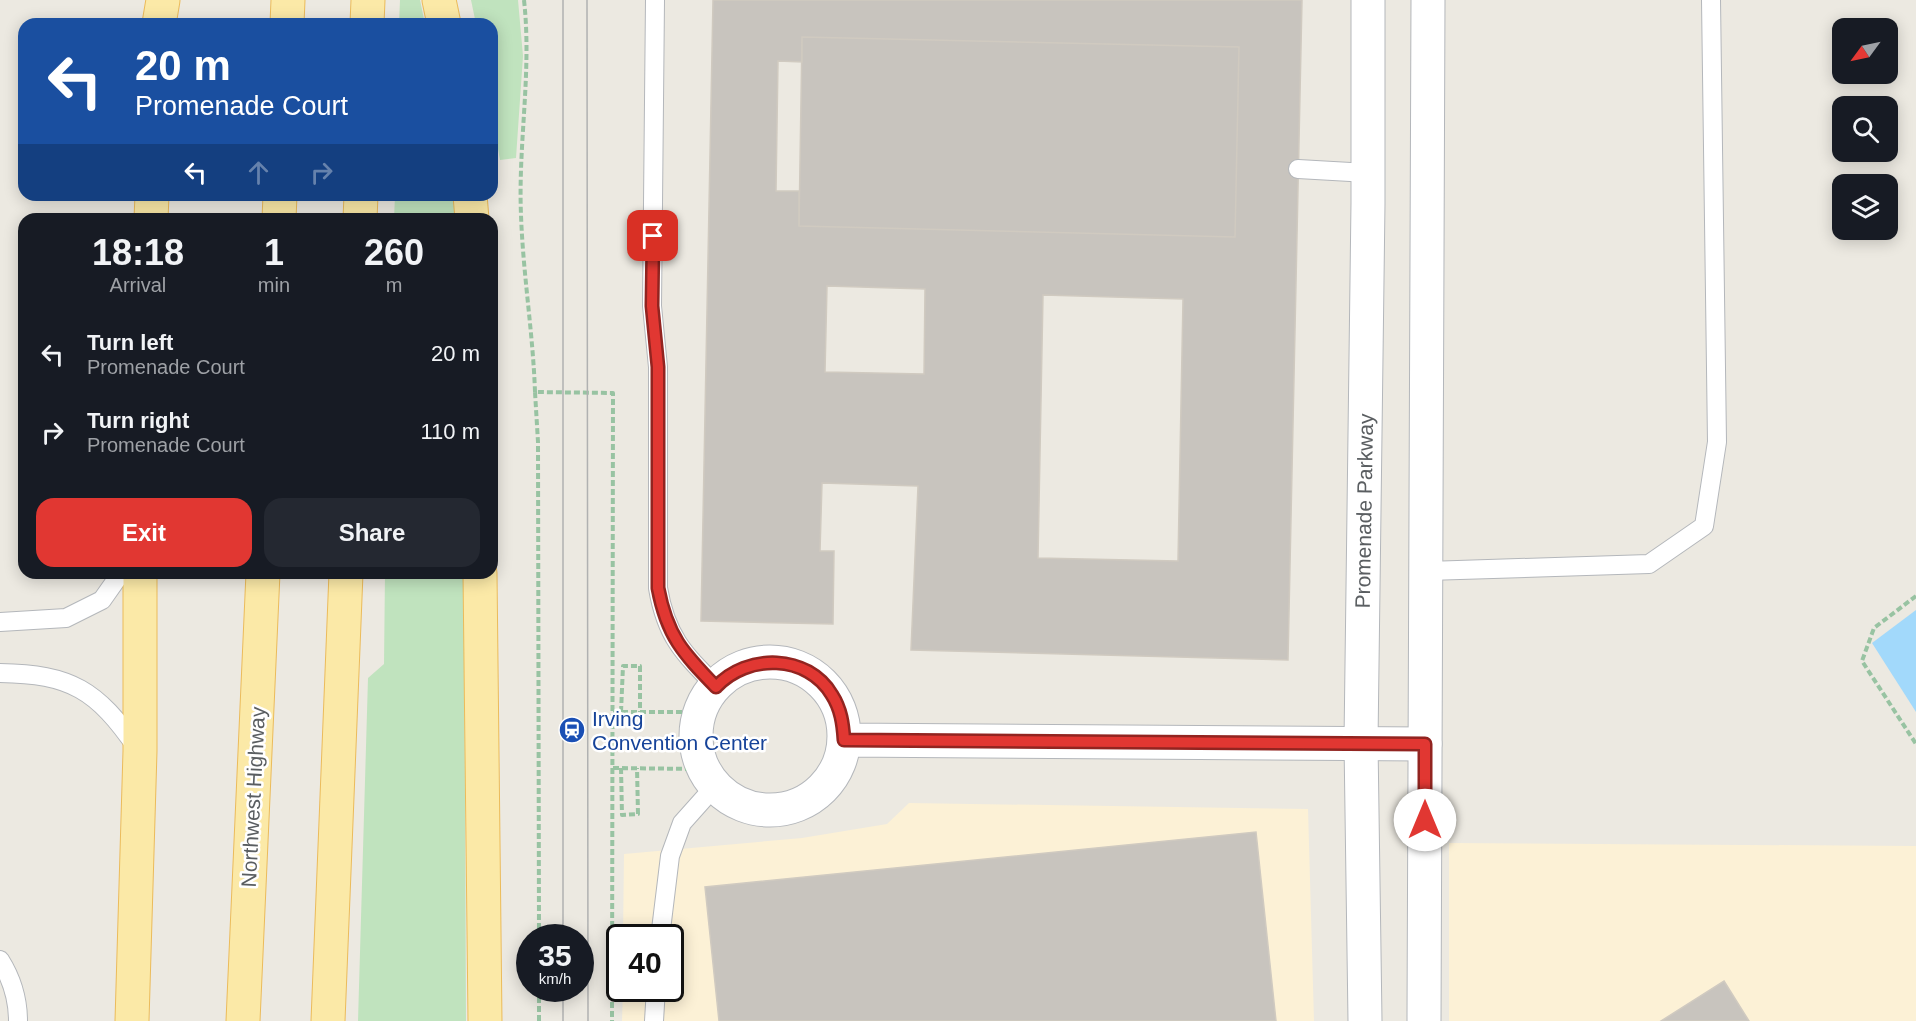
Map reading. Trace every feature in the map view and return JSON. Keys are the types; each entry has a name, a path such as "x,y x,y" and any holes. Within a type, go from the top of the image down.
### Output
{"main road":[{"path":"160,18 163,0"},
{"path":"287,18 288,0"},
{"path":"367,18 368,0"},
{"path":"439,0 443,18"},
{"path":"132,1021 140,752 140,579"},
{"name":"Northwest Highway","path":"243,1021 263,579"},
{"path":"328,1021 346,579"},
{"path":"480,579 485,1021"}],"street":[{"name":"Promenade Parkway","path":"1365,1021 1361,742 1368,0"},
{"path":"1424,1021 1428,0"},
{"path":"770,662 794,665 815,677 832,694 842,717 844,740 839,765 825,785 806,801 783,809 758,809 735,801 710,777 696,741 708,699 725,677 746,665 770,662"},
{"path":"844,740 1425,744"}],"lane":[{"path":"655,0 652,306 658,367 658,588 663,619 708,699"},
{"path":"1427,571 1649,564 1704,526 1717,442 1711,0"},
{"path":"1298,169 1368,173"},
{"path":"0,622 66,618 102,600 117,579"},
{"path":"0,673 31,673 64,680 91,694 119,721 140,752"},
{"path":"662,924 670,856 682,822 710,777"},
{"path":"0,960 7,971 18,1003 18,1021"},
{"path":"654,1021 655,1002"}],"path":[{"path":"524,0 528,67 521,215 533,337 538,453 539,924"},
{"path":"535,392 613,393 612,1021"},
{"path":"1916,596 1874,628 1862,661 1916,744"},
{"path":"621,712 623,666 640,666 640,712"},
{"path":"613,712 640,712 708,699"},
{"path":"613,768 638,768 710,777"},
{"path":"621,768 622,815 638,814 638,768"},
{"path":"539,1002 539,1021"}],"shaded area":[{"path":"909,803 1308,809 1314,1021 622,1021 623,1002 684,1002 684,924 623,924 624,854 802,838 887,824"},
{"path":"1449,843 1916,846 1916,1021 1449,1021"}],"green space":[{"path":"400,0 420,0 424,18 399,18"},
{"path":"471,0 518,0 523,56 516,158 500,160 498,149 498,18 475,18"},
{"path":"395,201 456,201 456,213 394,213"},
{"path":"385,579 464,579 466,1021 358,1021 368,678 384,664"}],"water":[{"path":"1916,610 1916,712 1872,643"}],"building":[{"path":"713,0 1302,0 1288,660 911,650 918,486 822,483 820,551 834,551 833,624 701,621","holes":["802,37 1239,47 1235,237 799,226 799,191 776,191 778,61 802,62","827,286 925,289 924,374 825,372","1043,295 1183,299 1178,561 1038,558"]},
{"path":"802,37 1239,47 1235,237 799,226"},
{"path":"1256,832 1276,1021 719,1021 705,887"},
{"path":"1724,981 1749,1021 1661,1021"}],"tram line":[{"path":"563,0 563,924"},
{"path":"587,0 588,1021"},
{"path":"563,1002 563,1021"}],"place":[{"name":"Irving Convention Center","path":"572,730"}],"route":[{"path":"653,236 652,306 658,367 658,588 663,619 682,652 716,687 725,677 746,665 770,662 794,665 815,677 832,694 842,717 844,740 1425,744 1425,820"}]}
